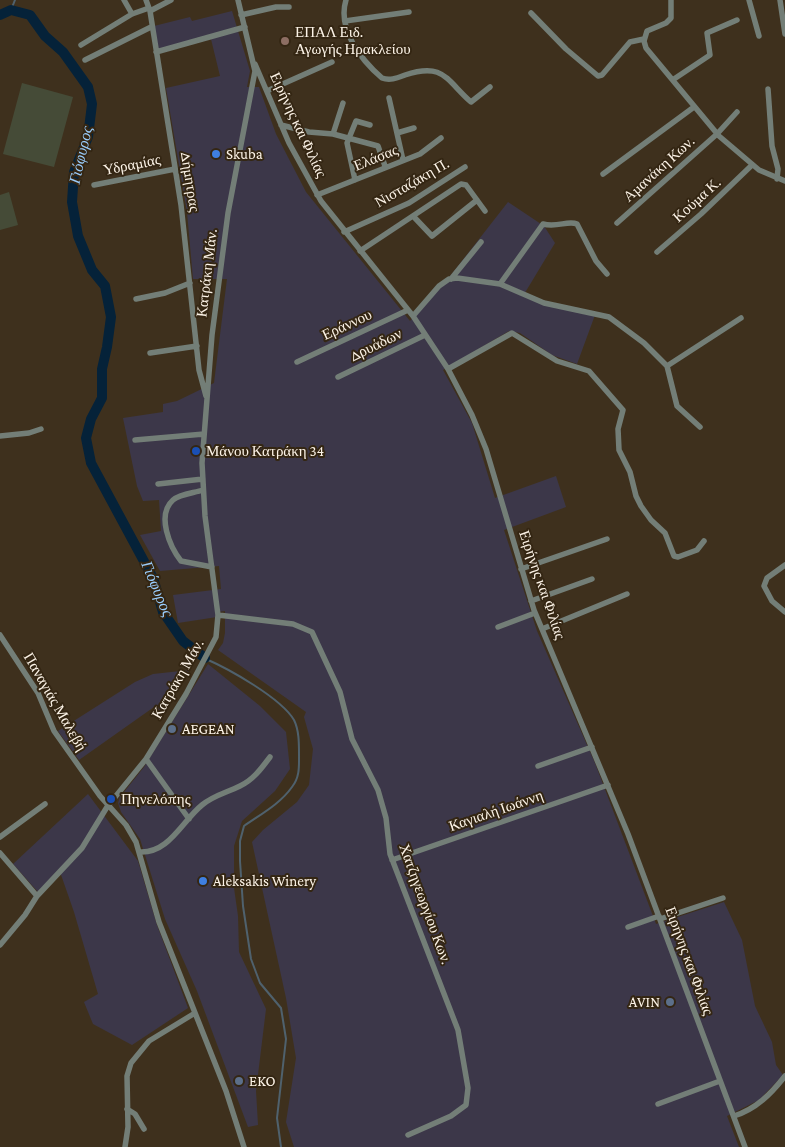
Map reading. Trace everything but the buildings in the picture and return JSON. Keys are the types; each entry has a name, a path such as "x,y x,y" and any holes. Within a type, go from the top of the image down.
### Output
{"street":[{"path":"124,0 132,14"},
{"name":"Δήμητρας","path":"146,0 175,169 202,383 206,398"},
{"path":"82,45 132,14 149,10 171,0"},
{"path":"238,0 255,64"},
{"path":"346,0 344,10 346,21 355,48 383,79 391,79 417,71 439,72 453,82 471,102 490,88"},
{"path":"671,0 673,9 670,20 649,29 644,39 647,50 674,79 717,134 752,165 785,182"},
{"path":"749,0 759,36"},
{"path":"780,0 785,34"},
{"path":"241,15 276,7 288,7"},
{"path":"346,21 409,12"},
{"path":"531,12 566,49 598,76 602,75 630,42 644,39"},
{"path":"674,79 710,55 707,32 737,20"},
{"path":"85,60 151,27"},
{"path":"156,52 245,27"},
{"path":"267,91 332,62"},
{"name":"Ειρήνης και Φιλίας","path":"255,64 297,160 317,195 344,232 413,316 448,369 468,405 482,437 535,612 608,785 660,917 745,1147"},
{"name":"Κατράκη Μάν.","path":"37,896 82,848 109,804 146,759 196,675 213,644 217,631 218,616 202,479 206,398 228,213 236,159 252,94 255,64"},
{"path":"768,89 772,146 777,167 777,179"},
{"path":"389,98 403,160"},
{"path":"333,134 343,104"},
{"path":"603,174 694,106"},
{"name":"Αμανάκη Κων.","path":"617,223 717,134 737,112"},
{"path":"354,180 347,145 348,137 356,121 370,125"},
{"path":"282,125 309,132 348,137 378,146 385,166"},
{"path":"397,133 414,128"},
{"name":"Ελάσας","path":"317,195 385,166 420,154 441,138"},
{"name":"Κούμα Κ.","path":"657,252 701,214 752,165"},
{"name":"Νισταζάκη Π.","path":"344,232 409,203 466,167"},
{"name":"Υδραμίας","path":"94,185 175,169"},
{"path":"360,251 414,217 461,184 465,184 485,211"},
{"path":"414,217 431,236 477,200"},
{"path":"500,284 543,224 554,227 572,222 577,224 593,255 607,274"},
{"path":"413,316 435,289 451,279 481,242"},
{"path":"451,279 461,278 500,284 544,302 596,312 613,318 644,343 667,366 678,408 700,428"},
{"path":"136,299 165,293 190,282"},
{"name":"Εράννου","path":"297,362 408,310"},
{"path":"667,366 741,318"},
{"path":"448,369 512,333 557,361 589,371 623,410 618,429 619,450 630,472 636,496 641,506 650,520 665,533 674,556 678,557 694,552 704,541"},
{"name":"Δρυάδων","path":"338,377 425,335"},
{"path":"150,353 197,346"},
{"path":"0,436 29,433 41,429"},
{"path":"135,440 204,434"},
{"path":"158,484 202,479"},
{"path":"203,490 175,499 167,506 164,520 174,552 181,561 212,567"},
{"path":"521,569 607,539"},
{"path":"785,566 767,578 764,586 772,601 785,612"},
{"path":"531,601 592,579"},
{"path":"542,629 627,594"},
{"path":"498,626 535,612"},
{"name":"Χατζηγεωργίου Κων.","path":"218,616 298,625 314,634 340,692 352,739 380,796 392,860 456,1021 468,1088 468,1100 463,1109 408,1136"},
{"name":"Παναγιάς Μαλεβή","path":"0,635 38,693 54,731 94,788 109,804"},
{"path":"538,766 592,747"},
{"path":"139,852 156,849 167,842 201,805 218,794 240,786 256,776 270,757"},
{"path":"146,759 188,819"},
{"name":"Καγιαλή Ιωάννη","path":"392,860 608,785"},
{"path":"0,837 45,804"},
{"path":"109,804 129,829 139,852 159,922 185,982 226,1091 244,1147"},
{"path":"0,853 37,896 25,915 0,945"},
{"path":"628,927 723,898"},
{"path":"125,1147 128,1126 128,1073 134,1057 149,1041 195,1012"},
{"path":"734,1116 749,1110 766,1099 785,1076"},
{"path":"658,1104 720,1081"},
{"path":"127,1109 135,1114 144,1129"}],"shaded area":[{"path":"232,11 250,71 247,87 259,87 276,134 306,192 410,321 451,275 508,202 544,226 555,243 523,296 595,315 577,364 552,355 520,333 509,331 443,370 472,423 495,498 556,476 566,507 504,530 537,631 595,763 656,924 724,902 742,940 755,1006 772,1042 776,1065 783,1075 759,1100 727,1116 739,1147 294,1147 286,1122 296,1058 286,998 252,842 263,830 297,802 309,785 313,749 304,717 306,712 218,650 223,643 225,633 225,611 216,612 217,617 178,623 173,595 221,589 219,566 160,571 140,535 161,531 159,500 143,501 137,486 123,418 163,412 163,404 177,401 214,383 227,279 193,279 187,212 166,88 220,76 210,35 158,49 154,26 190,17 192,21"},
{"path":"208,664 260,706 286,732 290,769 275,791 242,821 234,846 234,888 238,916 239,952 266,1009 256,1091 258,1125 248,1127 197,991 165,919 140,839 121,812 118,803 120,797 144,767"},
{"path":"190,670 164,713 154,707 79,760 58,731 135,682 153,674"},
{"path":"88,794 138,861 157,925 188,1008 132,1045 93,1024 84,1002 98,994 74,912 59,869 38,892 13,864"}],"green space":[{"path":"22,83 73,97 54,167 3,154"},
{"path":"9,192 18,225 0,230 0,195"}],"waterway":[{"path":"11,10 15,0"},
{"name":"Γιόφυρος","path":"0,15 11,10 30,15 45,36 63,52 88,87 92,104 88,137 74,172 72,202 78,236 92,270 105,286 111,317 102,369 102,398 91,419 86,438 91,463 153,578 163,612 183,641 205,658"},
{"name":"Γιόφυρος","path":"206,659 241,677 267,694 287,711 294,720 298,732 299,767 295,783 276,804 244,826 240,841 243,906 251,959 260,983 281,1008 286,1039 277,1118 281,1147"}],"place":[{"name":"ΕΠΑΛ Ειδ. Αγωγής Ηρακλείου","path":"285,41"},
{"name":"Skuba","path":"216,154"},
{"name":"Μάνου Κατράκη 34","path":"196,451"},
{"name":"AEGEAN","path":"172,729"},
{"name":"Πηνελόπης","path":"111,799"},
{"name":"Aleksakis Winery","path":"203,881"},
{"name":"AVIN","path":"670,1002"},
{"name":"EKO","path":"239,1081"}]}
